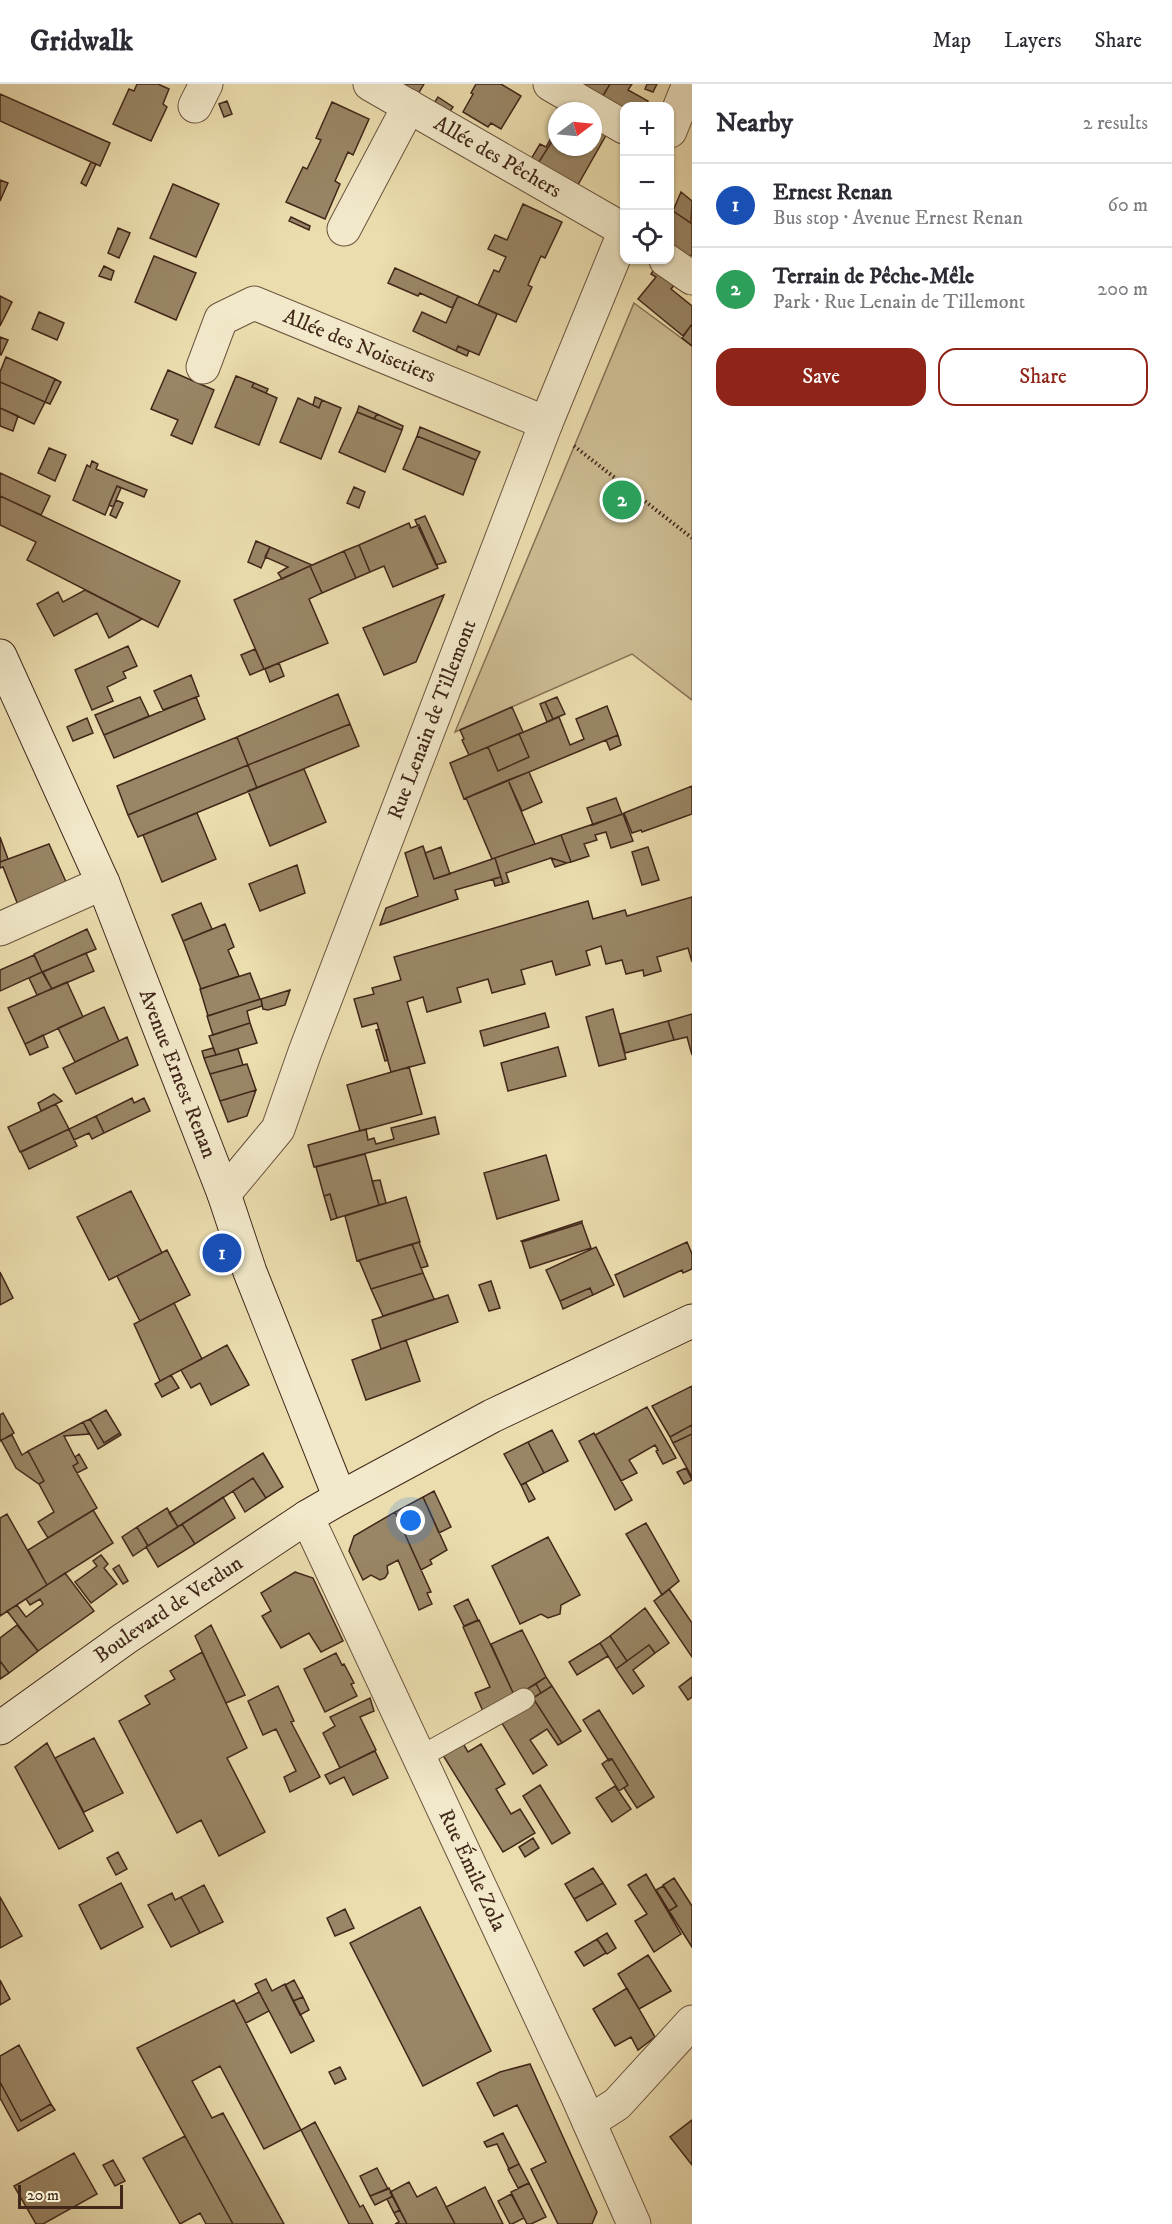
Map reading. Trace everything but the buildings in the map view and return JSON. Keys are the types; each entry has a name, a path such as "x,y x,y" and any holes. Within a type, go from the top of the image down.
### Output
{"street":[{"name":"Allée des Pêchers","path":"370,84 620,230"},
{"path":"550,84 620,125"},
{"path":"674,119 689,84"},
{"path":"344,229 409,106"},
{"name":"Rue Lenain de Tillemont","path":"224,1194 278,1129 309,1041 546,423 620,242"},
{"path":"672,264 692,278"},
{"name":"Allée des Noisetiers","path":"203,368 221,319 254,303 546,423"},
{"name":"Avenue Ernest Renan","path":"0,657 103,883 224,1194 250,1272 340,1498"},
{"path":"0,928 103,883"},
{"name":"Boulevard de Verdun","path":"0,1728 124,1639 307,1517 492,1416 692,1321"},
{"name":"Rue Émile Zola","path":"307,1517 589,2122 634,2224"},
{"path":"589,2122 617,2104 692,2022"}],"lane":[{"path":"420,1757 524,1699"}],"path":[{"path":"546,423 605,472 692,538"}],"shaded area":[{"path":"634,303 692,346 692,700 632,654 455,732"}],"place":[{"name":"Terrain de Pêche-Mêle","path":"622,500"},
{"name":"Ernest Renan","path":"222,1253"}]}
